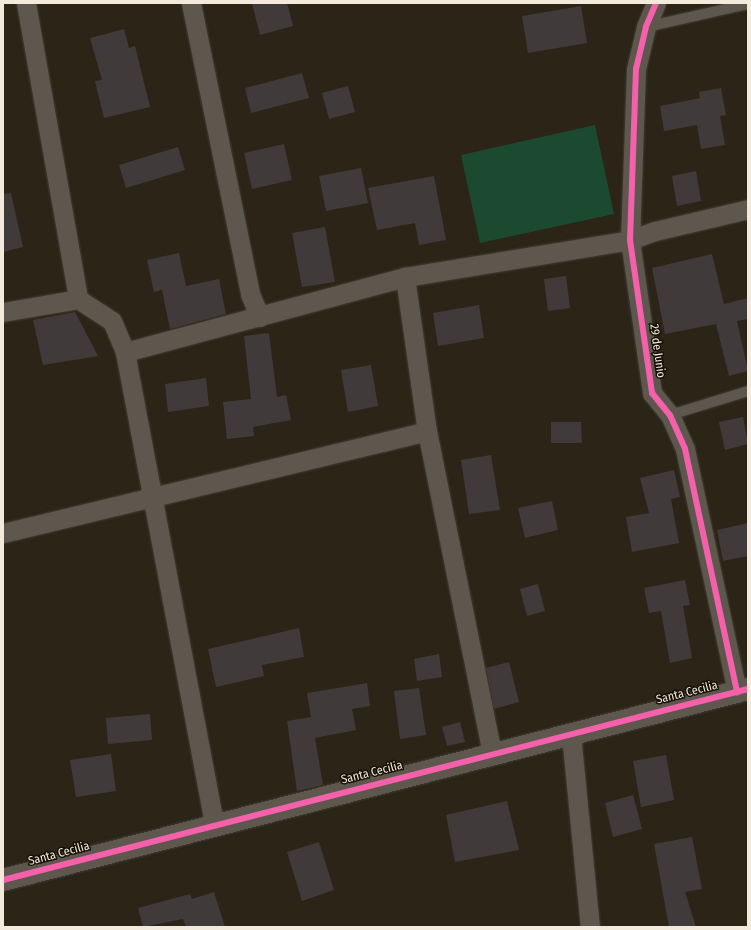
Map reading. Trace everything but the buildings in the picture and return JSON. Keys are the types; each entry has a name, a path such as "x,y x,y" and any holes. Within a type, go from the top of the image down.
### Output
{"street":[{"path":"26,3 78,299"},
{"path":"191,3 250,294 260,317"},
{"name":"29 de Junio","path":"656,3 646,27 636,69 630,240 652,393 670,415 685,449 742,690"},
{"path":"125,352 405,278 630,240 655,231 748,209"},
{"path":"405,278 427,431 492,754"},
{"path":"3,312 78,299 112,321 125,352 151,499 214,824"},
{"path":"3,533 151,499 427,431"},
{"name":"Santa Cecilia","path":"3,880 214,824 742,690"},
{"path":"571,734 590,927"}],"lane":[{"path":"646,27 748,4"},
{"path":"670,415 748,391"}],"green space":[{"path":"595,125 614,214 480,243 461,155"}],"cycle path":[{"path":"656,3 646,27 636,69 630,240 652,393 670,415 685,449 737,692"},
{"path":"3,880 748,689"}]}
